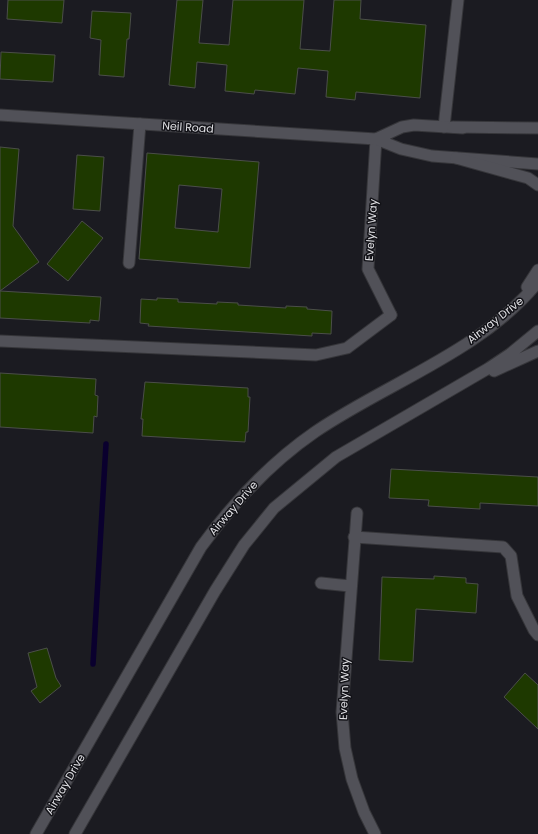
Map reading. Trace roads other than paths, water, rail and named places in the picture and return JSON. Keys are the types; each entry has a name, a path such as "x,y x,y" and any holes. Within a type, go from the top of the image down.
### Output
{"main road":[{"path":"458,0 449,127 538,128"},
{"name":"Neil Road","path":"0,115 376,139 401,149 432,156 538,164"},
{"path":"129,263 140,124"},
{"name":"Neil Road","path":"376,139 402,127 414,125 538,133"},
{"name":"Evelyn Way","path":"0,340 316,355 347,348 391,315 368,269 376,139"},
{"path":"456,158 528,178 538,185"},
{"path":"512,309 538,270"},
{"name":"Airway Drive","path":"36,834 201,547 220,521 243,494 268,469 316,432 468,342 512,309 538,282"},
{"path":"75,834 215,591 244,545 274,508 336,457 460,385 510,354 538,331"},
{"path":"460,385 538,351"},
{"name":"Evelyn Way","path":"357,513 350,586 342,712 345,748 352,779 364,812 375,834"},
{"path":"354,537 503,547 511,556 517,596 538,635"},
{"path":"321,583 350,586"}],"waterway":[{"path":"93,664 106,444"}]}
